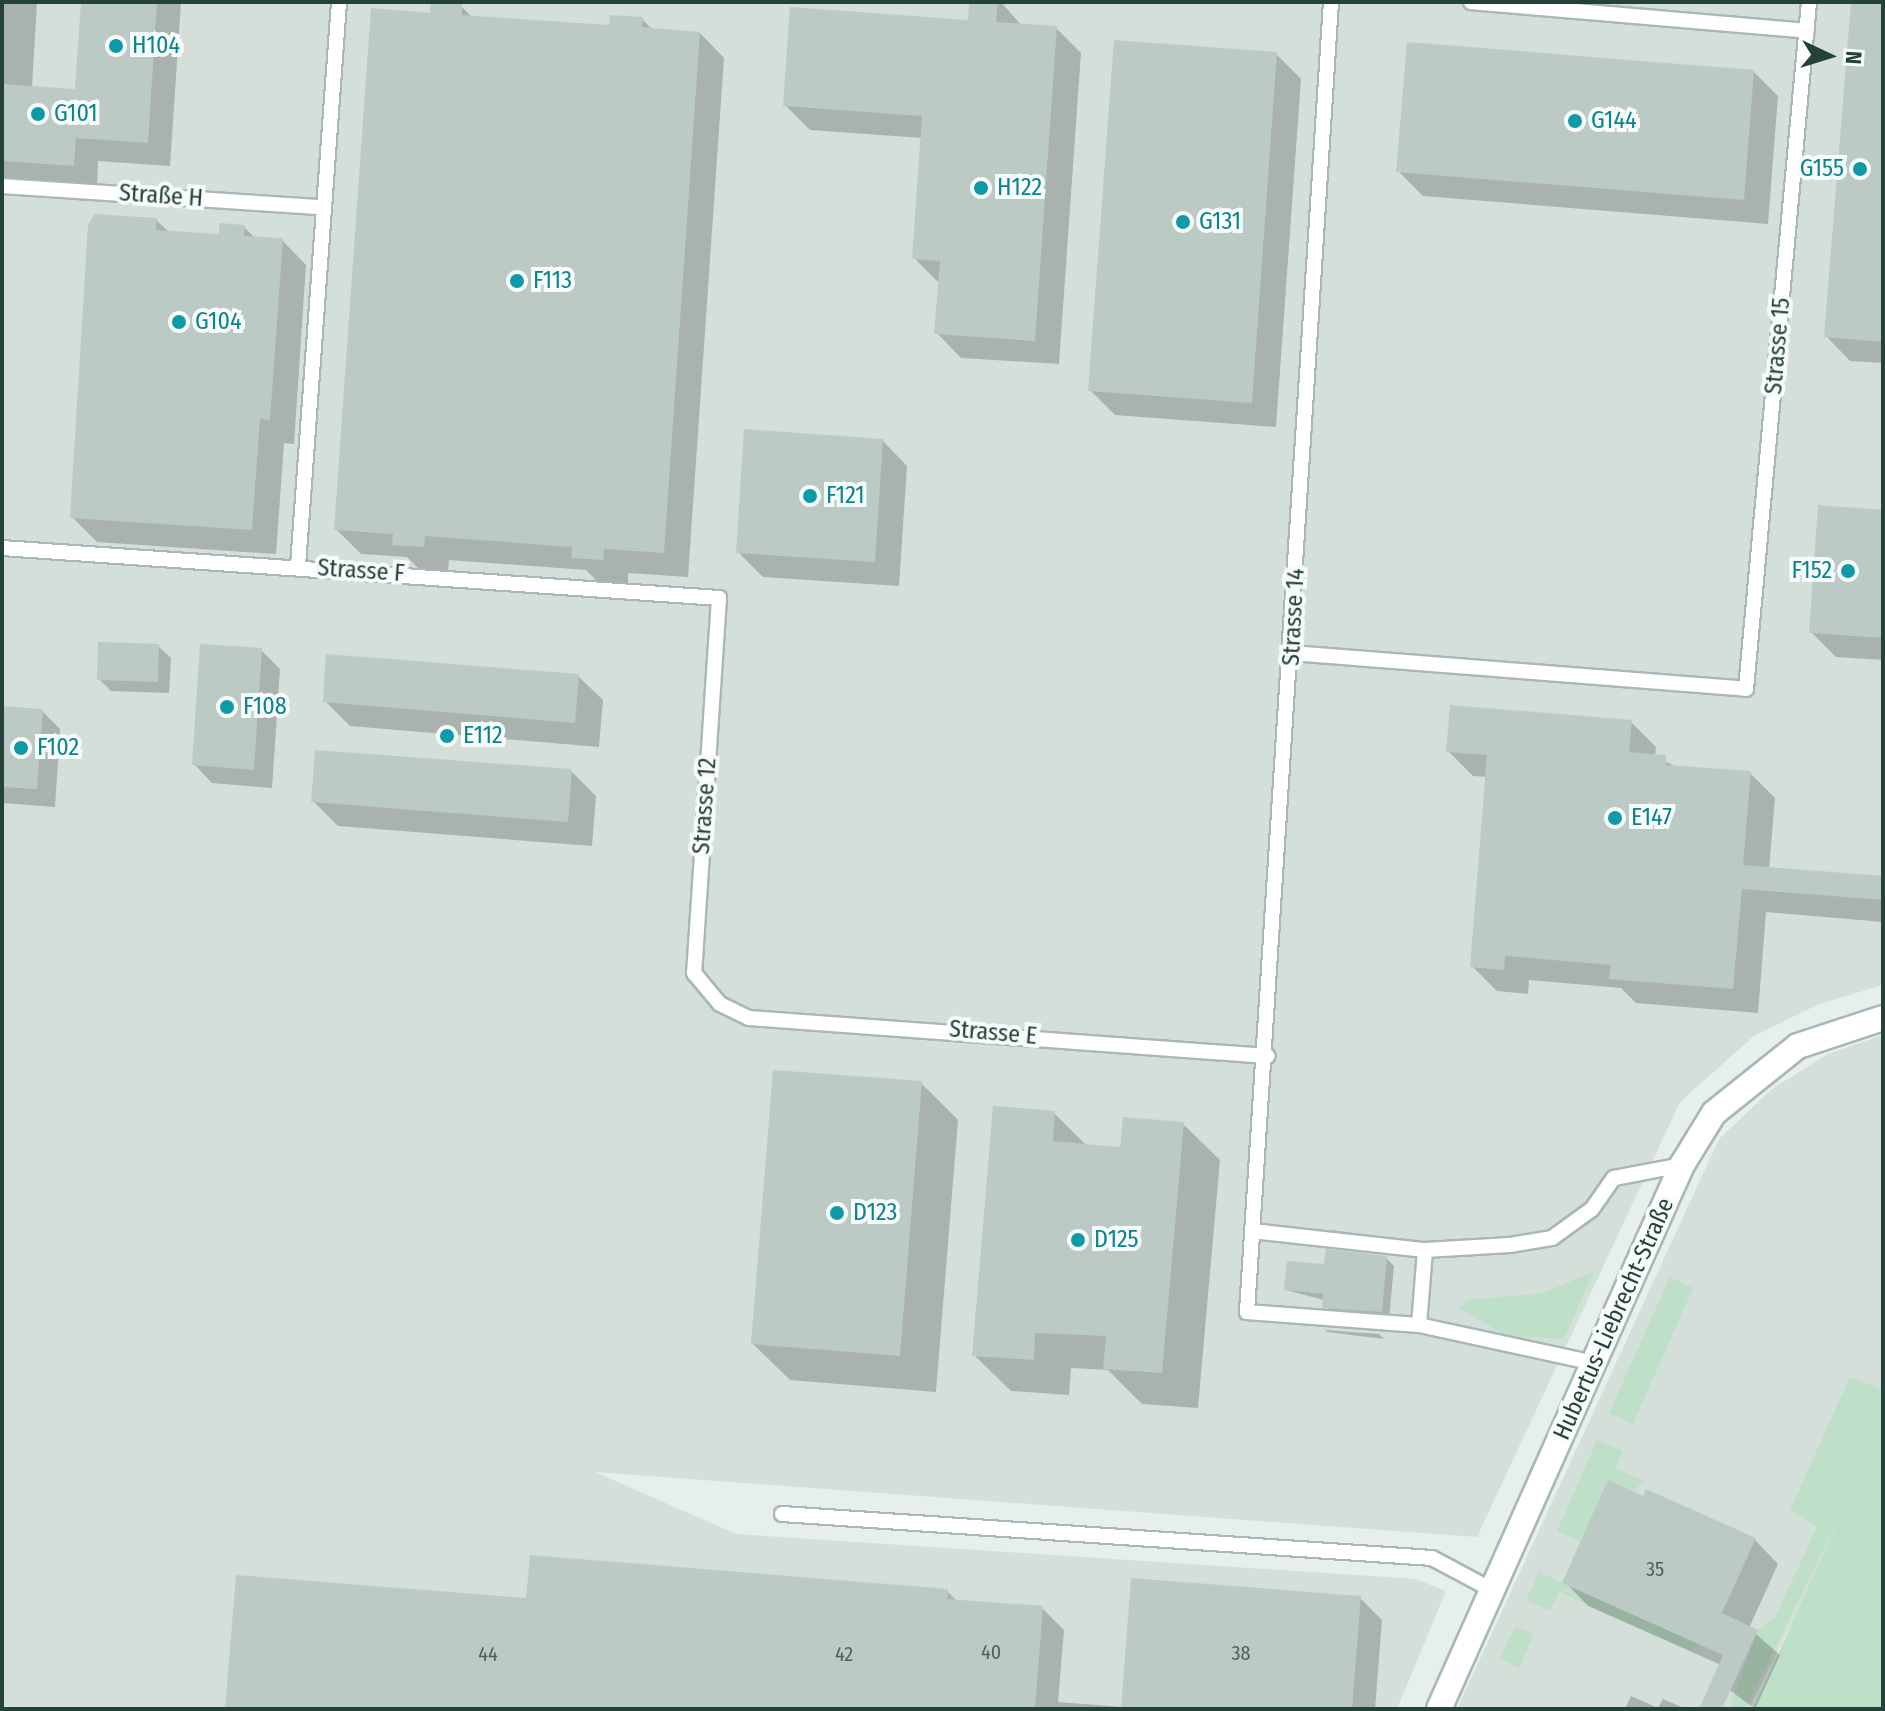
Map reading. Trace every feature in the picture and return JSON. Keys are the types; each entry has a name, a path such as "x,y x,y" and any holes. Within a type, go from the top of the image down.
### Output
{"street":[{"name":"Hubertus-Liebrecht-Straße","path":"1439,1709 1682,1165 1718,1108 1752,1077 1798,1046 1883,1018"}],"lane":[{"path":"298,566 321,207 339,2"},
{"name":"Strasse 14","path":"1331,2 1268,1056 1247,1312 1419,1325"},
{"path":"1471,2 1807,31"},
{"name":"Strasse 15","path":"1292,653 1746,689 1809,2"},
{"name":"Straße H","path":"2,186 321,207"},
{"name":"Strasse F","path":"2,548 298,566 719,598"},
{"name":"Strasse 12","path":"719,598 694,973 720,1004"},
{"name":"Strasse E","path":"720,1004 749,1018 1268,1056"},
{"path":"1252,1231 1425,1250 1552,1238 1592,1209 1614,1178 1682,1165"},
{"path":"1425,1250 1419,1325 1595,1363"},
{"path":"782,1514 1432,1558 1492,1590"}],"shaded area":[{"path":"2,2 1883,2 1883,985 1819,1004 1754,1036 1680,1102 1477,1537 595,1472 736,1534 1416,1579 1446,1591 1397,1709 2,1709"},
{"path":"1883,1035 1883,1439 1749,1709 1457,1709 1719,1139 1773,1088 1828,1054"}],"green space":[{"path":"1594,1272 1564,1339 1507,1336 1459,1308 1467,1300 1542,1293"},
{"path":"1670,1277 1693,1288 1633,1424 1609,1413"},
{"path":"1850,1377 1883,1390 1883,1709 1753,1709 1846,1504 1745,1709 1729,1709 1758,1630 1775,1617 1817,1527 1790,1510"},
{"path":"1597,1440 1623,1451 1615,1468 1644,1481 1581,1541 1557,1531"},
{"path":"1539,1572 1697,1643 1692,1651 1559,1592 1550,1611 1526,1600"},
{"path":"1515,1626 1534,1634 1519,1668 1500,1659"}],"building":[{"name":"H104","path":"81,2 157,2 148,143 76,138 74,166 2,161 2,84 75,89"},
{"name":"F113","path":"431,2 462,4 462,15 609,25 610,15 643,17 642,27 700,32 664,553 604,549 603,560 571,558 572,547 425,536 424,547 392,545 393,534 334,530 371,8 430,13"},
{"name":"H122","path":"969,2 998,2 996,22 1057,26 1035,341 934,334 940,261 912,259 922,116 783,106 790,7 968,20"},
{"name":"G155","path":"1851,2 1883,2 1883,342 1824,337"},
{"name":"G131","path":"1114,40 1277,52 1252,403 1088,391"},
{"name":"G144","path":"1407,42 1754,70 1744,200 1396,172"},
{"name":"G104","path":"95,214 157,218 156,230 219,234 219,223 245,225 244,236 283,238 270,420 260,419 252,530 70,518 88,225"},
{"name":"F121","path":"744,429 883,439 875,562 736,553"},
{"name":"F152","path":"1818,505 1883,510 1883,638 1809,633"},
{"path":"98,642 159,644 158,682 97,680"},
{"name":"F108","path":"200,644 262,648 254,770 192,765"},
{"path":"326,654 579,674 575,723 323,702"},
{"name":"E147","path":"1450,705 1632,720 1629,752 1666,755 1666,765 1751,771 1743,865 1883,876 1883,900 1742,889 1733,989 1609,979 1611,965 1505,956 1504,970 1470,967 1487,755 1446,752"},
{"name":"F102","path":"2,706 43,709 37,789 2,787"},
{"path":"315,750 572,769 568,822 311,802"},
{"name":"D123","path":"773,1070 922,1081 900,1356 751,1344"},
{"name":"D125","path":"993,1106 1055,1111 1053,1141 1120,1147 1123,1117 1184,1122 1162,1373 1103,1369 1106,1336 1035,1333 1034,1360 972,1356"},
{"path":"1326,1249 1387,1256 1382,1312 1322,1308 1323,1294 1284,1290 1287,1261 1324,1264"},
{"path":"1608,1480 1643,1496 1646,1489 1756,1538 1722,1613 1758,1630 1722,1709 1699,1709 1723,1655 1562,1583"},
{"path":"530,1555 948,1589 947,1599 1043,1606 1035,1709 225,1709 236,1575 526,1598"},
{"path":"1131,1578 1361,1596 1352,1709 1121,1709"}],"place":[{"name":"H104","path":"116,46"},
{"name":"G101","path":"38,114"},
{"name":"G144","path":"1575,121"},
{"name":"G155","path":"1860,169"},
{"name":"H122","path":"981,188"},
{"name":"G131","path":"1183,222"},
{"name":"F113","path":"517,281"},
{"name":"G104","path":"179,322"},
{"name":"F121","path":"810,496"},
{"name":"F152","path":"1848,571"},
{"name":"F108","path":"227,707"},
{"name":"E112","path":"447,736"},
{"name":"F102","path":"21,748"},
{"name":"E147","path":"1615,818"},
{"name":"D123","path":"837,1213"},
{"name":"D125","path":"1078,1240"}]}
